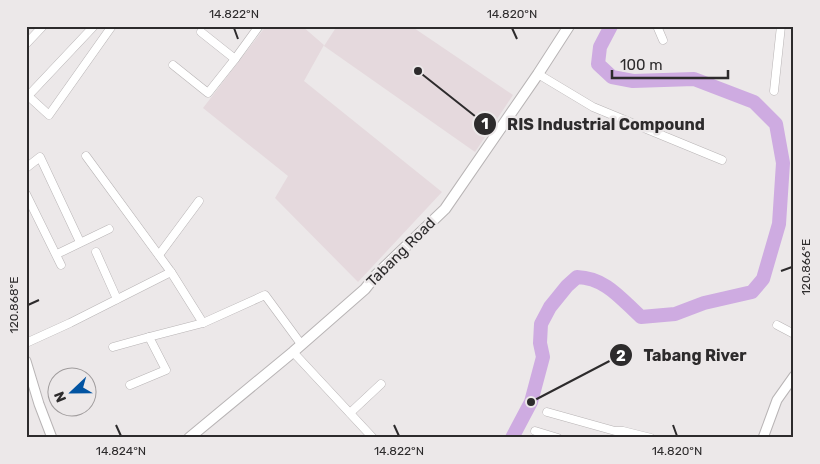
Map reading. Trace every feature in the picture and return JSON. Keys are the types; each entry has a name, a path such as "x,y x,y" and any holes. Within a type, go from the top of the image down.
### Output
{"main road":[{"name":"Tabang Road","path":"189,438 365,289 376,275 444,209 569,26"}],"street":[{"path":"26,44 43,26"},
{"path":"94,26 27,95 50,115 112,26"},
{"path":"203,101 259,26"},
{"path":"657,26 663,40"},
{"path":"774,91 781,26"},
{"path":"201,32 235,59"},
{"path":"173,65 208,93"},
{"path":"538,74 593,107 722,160"},
{"path":"86,156 172,272 203,323"},
{"path":"26,168 40,157 80,242"},
{"path":"27,199 62,265"},
{"path":"159,255 199,201"},
{"path":"57,254 109,229"},
{"path":"96,252 117,299"},
{"path":"26,343 172,272"},
{"path":"113,347 203,323 265,294 301,344"},
{"path":"777,326 794,334"},
{"path":"130,385 166,370 149,337"},
{"path":"292,352 373,438"},
{"path":"26,361 38,404 52,438"},
{"path":"763,438 778,400 794,376"},
{"path":"350,413 381,384"},
{"path":"547,412 615,431 623,431 651,438"},
{"path":"535,431 558,438"}],"shaded area":[{"path":"266,26 302,26 324,45 304,81 442,192 358,282 275,198 288,176 203,108"},
{"path":"337,26 411,26 513,95 475,152 324,46"}],"waterway":[{"path":"512,438 531,402 543,357 540,343 541,324 550,307 577,277 587,278 605,285 641,317 675,314 704,303 752,292 763,279 779,224 783,163 776,124 754,102 694,79 633,81 612,77 598,64 600,47 611,26"}],"place":[{"name":"RIS Industrial Compound","path":"418,71"},
{"name":"Tabang River","path":"531,402"}]}
